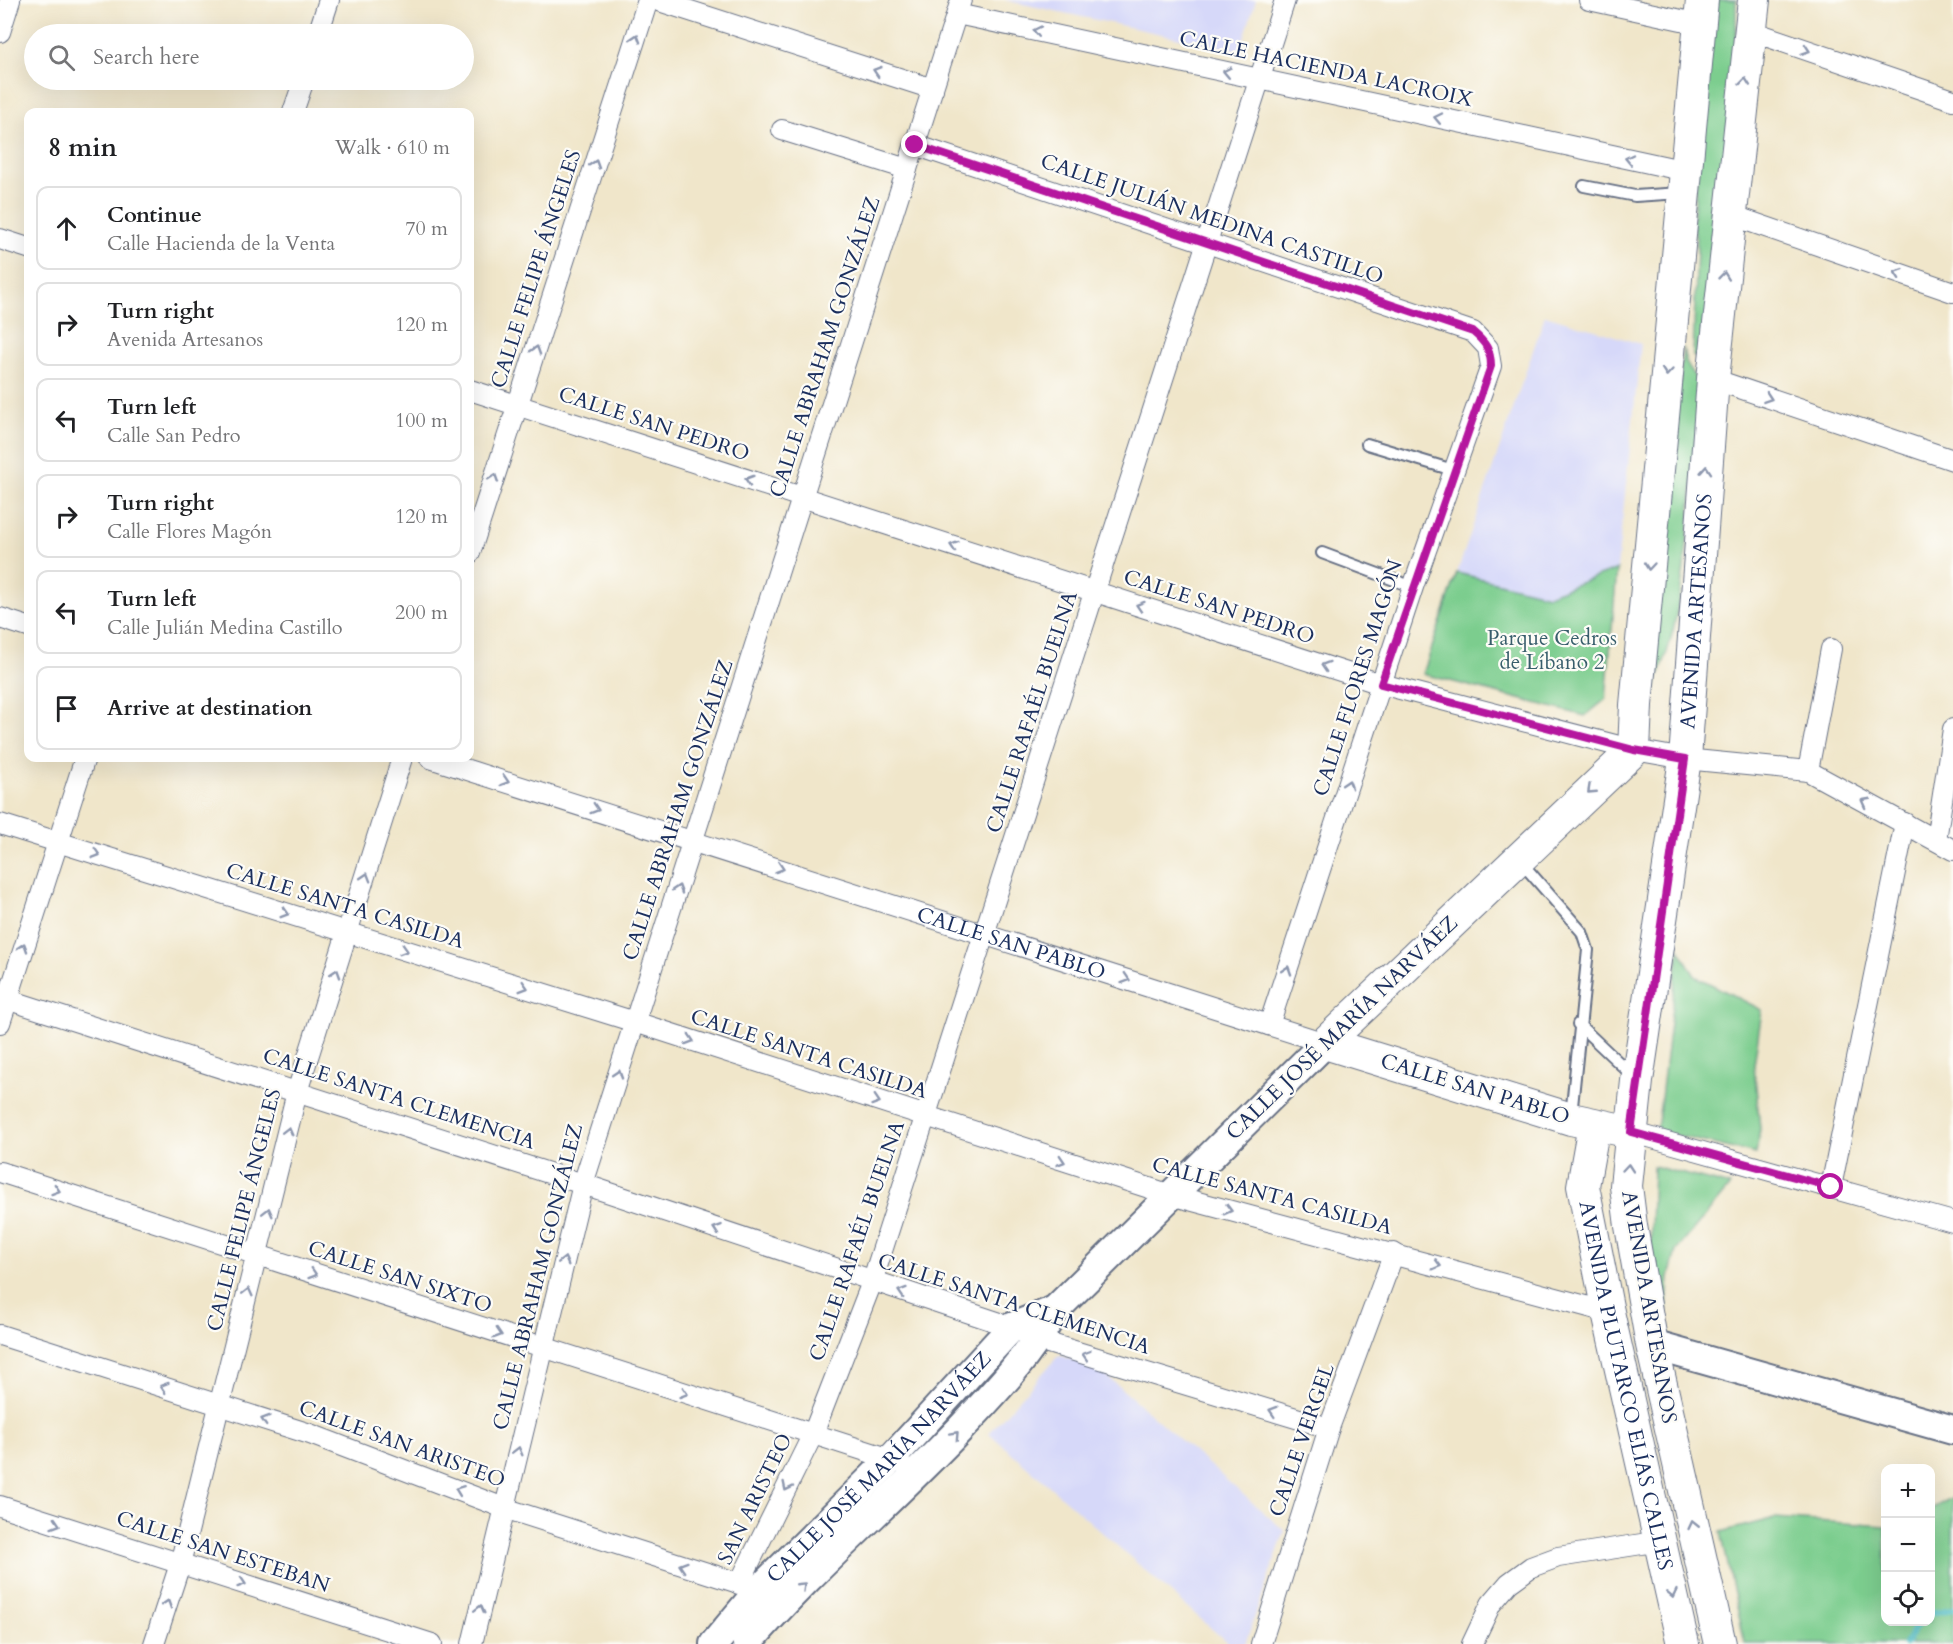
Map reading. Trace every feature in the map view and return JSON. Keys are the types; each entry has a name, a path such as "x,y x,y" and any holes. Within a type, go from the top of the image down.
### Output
{"main road":[{"name":"AVENIDA ARTESANOS","path":"1720,1644 1652,1345 1626,1186 1637,1080 1685,759 1713,379 1754,0"},
{"path":"1634,750 1701,12"},
{"path":"1684,188 1696,247 1689,355 1693,366 1713,379"},
{"name":"CALLE JOSÉ MARÍA NARVÁEZ","path":"1325,1043 1517,858 1634,750"},
{"name":"CALLE SAN PABLO","path":"1325,1043 1582,1122 1631,1132"},
{"name":"AVENIDA PLUTARCO ELÍAS CALLES","path":"1582,1122 1583,1186 1608,1312 1683,1644"}],"street":[{"path":"0,32 10,0"},
{"path":"321,24 329,0"},
{"name":"CALLE FELIPE ÁNGELES","path":"474,541 648,0"},
{"path":"656,0 933,88"},
{"name":"CALLE RAFAÉL BUELNA","path":"813,1434 872,1282 1285,0"},
{"path":"1589,0 1701,12"},
{"name":"CALLE ABRAHAM GONZÁLEZ","path":"471,1644 583,1184 959,7"},
{"name":"CALLE HACIENDA LACROIX","path":"959,7 1259,79 1684,188"},
{"path":"1751,32 1953,100"},
{"path":"294,108 301,90"},
{"path":"782,129 907,169"},
{"name":"CALLE JULIÁN MEDINA CASTILLO","path":"915,145 1473,332 1488,348"},
{"path":"1731,215 1953,292"},
{"path":"0,239 24,247"},
{"name":"CALLE FLORES MAGÓN","path":"1269,1025 1413,586 1491,366 1488,348"},
{"path":"1713,379 1953,460"},
{"name":"CALLE SAN PEDRO","path":"474,391 1381,684 1634,750 1685,759 1808,771 1953,850"},
{"path":"0,618 24,626"},
{"path":"1808,771 1831,649"},
{"path":"1936,840 1953,729"},
{"path":"0,1023 3,998 84,762"},
{"name":"CALLE FELIPE ÁNGELES","path":"154,1644 180,1564 297,1092 401,762"},
{"name":"CALLE SAN PABLO","path":"443,762 1325,1043"},
{"path":"1831,1187 1905,823"},
{"name":"CALLE SANTA CASILDA","path":"0,824 635,1022 925,1118 1172,1195 1608,1312"},
{"name":"CALLE SANTA CLEMENCIA","path":"3,998 583,1184 1012,1327 1038,1340 1329,1428"},
{"name":"CALLE JOSÉ MARÍA NARVÁEZ","path":"731,1642 771,1616 922,1470 1008,1379 1038,1340 1056,1310 1325,1043"},
{"path":"1631,1132 1953,1222"},
{"name":"CALLE SAN SIXTO","path":"0,1172 922,1470"},
{"name":"CALLE VERGEL","path":"1261,1644 1329,1428 1394,1253"},
{"name":"CALLE JOSÉ MARÍA NARVÁEZ","path":"731,1642 749,1587 891,1459 1012,1327 1056,1310"},
{"name":"CALLE SAN ARISTEO","path":"0,1335 310,1434 504,1508 749,1587"},
{"path":"1652,1345 1953,1431"},
{"name":"SAN ARISTEO","path":"749,1587 813,1434"},
{"name":"CALLE SAN ESTEBAN","path":"0,1506 432,1644"},
{"path":"1472,1644 1491,1604 1509,1583 1531,1567 1558,1557 1661,1541"},
{"path":"749,1587 771,1616"}],"lane":[{"path":"1584,186 1635,196 1684,188"},
{"path":"1367,444 1453,470"},
{"path":"1322,553 1413,586"},
{"path":"1517,858 1582,932 1586,941 1588,950 1578,1024 1582,1122"},
{"path":"1578,1024 1637,1080"}],"shaded area":[{"path":"1004,0 1256,0 1240,51"},
{"path":"1545,315 1641,344 1617,569 1548,595 1457,573"},
{"path":"1059,1355 1100,1370 1285,1531 1245,1644 1229,1644 989,1433"}],"green space":[{"path":"1712,0 1736,0 1736,45 1706,363 1693,356 1697,246 1693,223"},
{"path":"1683,347 1689,367 1701,384 1689,524 1675,620 1665,660 1647,711"},
{"name":"Parque Cedros de Líbano 2","path":"1617,569 1606,699 1585,716 1423,674 1457,573 1548,595"},
{"path":"1679,949 1695,976 1762,1010 1754,1065 1760,1129 1756,1154 1657,1131"},
{"path":"1653,1166 1730,1186 1676,1251 1669,1277 1666,1318 1658,1318 1650,1262"},
{"path":"1953,1497 1953,1644 1745,1644 1721,1532 1775,1518 1881,1526 1881,1626 1935,1626 1935,1507"}],"waterway":[{"path":"1935,1612 1953,1609"},
{"path":"1905,1644 1916,1626"}],"route":[{"path":"915,145 1473,332 1482,339 1491,356 1491,366 1453,470 1381,684 1634,750 1685,759 1631,1132 1831,1187"}]}
